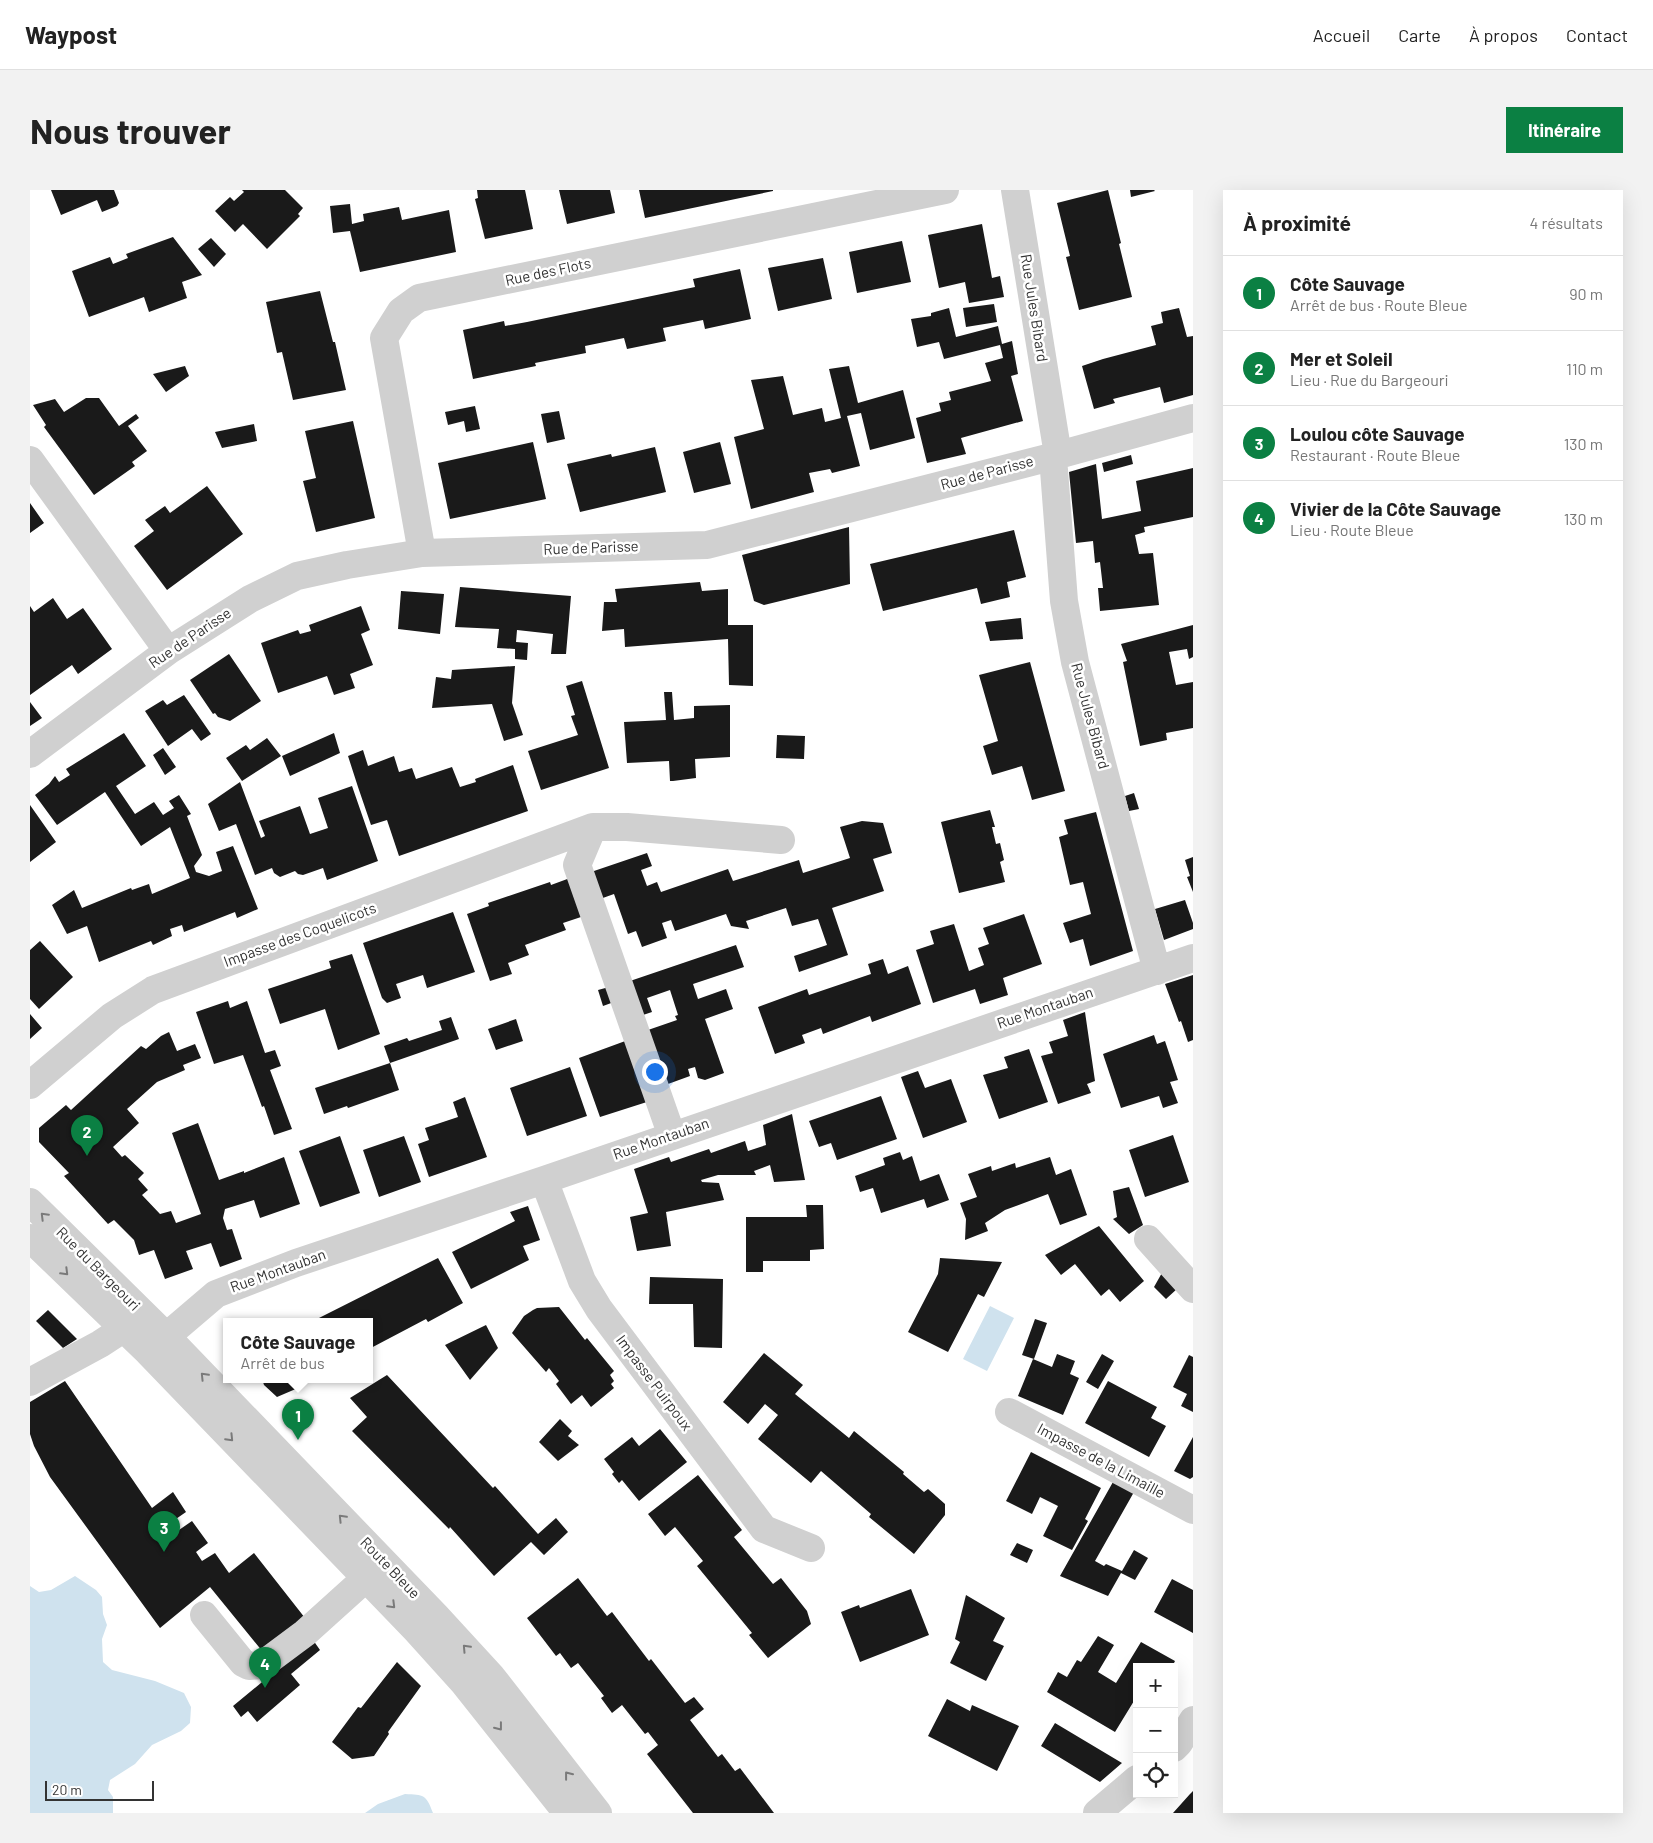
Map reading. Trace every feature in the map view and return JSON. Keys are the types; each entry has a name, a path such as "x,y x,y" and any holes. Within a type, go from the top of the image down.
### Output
{"street":[{"name":"Rue des Flots","path":"422,553 384,338 401,311 419,298 945,190"},
{"name":"Rue Jules Bibard","path":"1015,190 1054,456 1064,601 1075,662 1157,970"},
{"name":"Rue de Parisse","path":"30,754 168,651 250,599 298,576 347,565 422,553 707,545 1054,456 1193,418"},
{"path":"30,460 168,651"},
{"path":"672,1136 577,865 593,827 626,827 782,840"},
{"name":"Impasse des Coquelicots","path":"30,1085 112,1016 153,990 593,827"},
{"name":"Rue Montauban","path":"157,1344 216,1294 296,1263 1193,958"},
{"name":"Impasse Puirpoux","path":"544,1180 582,1281 599,1309 764,1529 811,1548"},
{"name":"Rue du Bargeouri","path":"30,1202 157,1344"},
{"name":"Rue du Bargeouri","path":"30,1238 123,1329 157,1344"},
{"path":"1148,1239 1193,1289"},
{"path":"30,1382 100,1344 123,1329"},
{"name":"Route Bleue","path":"157,1344 366,1578 463,1682 567,1813"},
{"name":"Route Bleue","path":"157,1344 422,1601 492,1677 598,1813"},
{"name":"Impasse de la Limaille","path":"1009,1412 1193,1510"},
{"path":"204,1614 237,1658 249,1666 262,1665 304,1633 366,1578"},
{"path":"1178,1745 1193,1720"},
{"path":"1097,1813 1133,1782"}],"water":[{"path":"990,1306 1014,1318 987,1371 963,1359"},
{"path":"75,1576 96,1590 102,1597 103,1614 107,1625 102,1639 103,1662 112,1670 155,1681 184,1693 191,1707 190,1723 181,1731 152,1745 135,1764 110,1780 108,1790 113,1797 113,1813 30,1813 30,1586 39,1592 51,1590"},
{"path":"405,1794 424,1797 433,1813 365,1813 378,1804"}],"building":[{"path":"51,190 114,190 119,203 117,206 102,212 97,200 61,215"},
{"path":"242,190 285,190 303,208 298,214 300,216 267,249 243,224 235,232 215,211 230,197 234,201 244,192"},
{"path":"477,190 525,190 533,229 485,239 475,199 478,198"},
{"path":"559,190 610,190 615,213 567,224"},
{"path":"639,190 773,190 773,191 645,218"},
{"path":"1108,190 1132,297 1079,310 1066,257 1070,256 1057,203"},
{"path":"1130,190 1154,190 1155,191 1131,197"},
{"path":"350,204 352,224 364,221 363,214 399,207 402,220 449,210 456,252 360,272 350,231 333,233 330,206"},
{"path":"982,224 992,278 1000,276 1004,297 969,303 965,282 939,288 928,235"},
{"path":"173,237 202,275 182,282 187,298 149,312 144,297 89,317 72,271 110,257 113,264 128,258 126,254"},
{"path":"211,238 226,254 214,267 198,249"},
{"path":"902,241 911,282 857,293 849,252"},
{"path":"823,258 832,299 778,311 768,268"},
{"path":"740,269 751,319 705,329 703,320 663,328 666,341 627,349 624,338 585,346 586,353 535,363 536,366 473,379 463,330 504,321 505,326 527,322 695,287 693,279"},
{"path":"320,291 333,342 335,342 346,390 293,400 282,352 277,353 266,302"},
{"path":"994,304 997,322 966,327 963,308"},
{"path":"949,308 956,337 998,326 1002,344 1012,341 1018,374 1011,376 1023,421 961,438 966,454 927,463 916,418 941,411 939,403 951,400 949,392 991,381 985,363 1003,358 1000,345 944,359 939,342 917,347 911,319 931,316 931,313"},
{"path":"1179,308 1187,337 1193,336 1193,395 1164,403 1160,387 1113,399 1115,403 1094,409 1082,366 1156,345 1151,326 1163,323 1161,312"},
{"path":"185,366 189,376 166,392 153,374"},
{"path":"849,366 858,403 903,390 915,438 870,450 861,413 847,416 860,466 832,473 830,469 809,473 814,492 751,509 734,437 764,429 751,380 783,376 793,415 822,408 825,422 841,418 829,369"},
{"path":"86,398 99,398 119,426 136,414 139,418 128,426 147,451 132,462 135,466 94,495 44,427 46,425 33,405 55,399 64,412"},
{"path":"475,406 480,429 466,432 464,421 448,425 445,412"},
{"path":"559,411 565,439 547,443 541,414"},
{"path":"353,421 375,518 316,532 303,481 316,478 305,431"},
{"path":"254,424 257,441 222,448 215,432"},
{"path":"533,442 546,499 450,519 438,463"},
{"path":"720,442 731,484 694,493 683,452"},
{"path":"655,447 666,492 580,512 567,464 611,454 612,457"},
{"path":"1131,455 1133,464 1104,472 1102,463"},
{"path":"1096,464 1102,519 1141,511 1136,481 1193,468 1193,517 1144,527 1145,532 1135,535 1139,554 1153,553 1159,605 1100,611 1098,588 1103,588 1100,562 1095,563 1093,541 1076,543 1069,472"},
{"path":"207,486 243,534 167,590 134,546 154,531 145,520 165,506 170,513"},
{"path":"30,503 44,523 30,533"},
{"path":"849,527 850,584 764,605 754,601 742,555"},
{"path":"1014,530 1026,577 1007,582 1010,597 981,604 977,588 883,611 870,564"},
{"path":"700,582 702,591 728,589 728,625 753,625 753,686 729,685 728,639 625,647 624,629 602,631 604,602 617,602 615,589"},
{"path":"460,587 571,596 566,654 551,654 553,634 517,630 516,642 528,643 527,660 515,659 515,649 497,648 499,629 455,627"},
{"path":"401,591 444,594 440,634 398,629"},
{"path":"53,598 67,619 83,608 112,649 78,674 72,665 30,695 30,606 34,612"},
{"path":"361,606 370,630 361,634 373,665 350,674 355,688 334,695 327,676 278,693 261,643 298,630 300,634 311,631 309,625"},
{"path":"1021,618 1023,639 990,641 985,622"},
{"path":"1193,625 1193,657 1189,659 1187,649 1169,652 1176,685 1193,682 1193,728 1166,733 1167,740 1140,746 1123,662 1127,661 1121,644"},
{"path":"229,654 261,701 230,721 218,717 215,713 213,714 190,680"},
{"path":"1030,662 1065,791 1032,800 1022,766 992,775 983,746 998,741 979,675"},
{"path":"515,666 512,703 523,735 504,741 492,704 432,708 436,677 451,679 452,670"},
{"path":"582,681 609,768 541,790 528,751 578,735 571,716 575,715 566,686"},
{"path":"664,692 672,692 674,720 694,718 694,706 730,705 730,757 695,759 696,778 673,781 670,781 669,761 627,763 624,722 666,720"},
{"path":"184,695 211,734 201,741 192,729 168,746 145,711 163,700 167,705"},
{"path":"30,702 42,718 30,726"},
{"path":"124,733 146,766 116,786 135,814 154,802 163,815 174,808 169,801 179,795 191,814 187,816 202,855 194,866 196,872 209,876 222,871 216,852 233,846 258,909 237,918 235,912 184,932 182,925 170,929 172,936 153,945 151,941 99,962 87,926 67,934 52,905 74,890 82,908 131,888 132,890 149,884 152,894 190,878 170,827 141,846 105,792 57,825 35,795 49,784 55,776 59,782 70,775 66,769"},
{"path":"334,733 340,753 290,776 282,756"},
{"path":"777,735 805,736 804,759 776,758"},
{"path":"267,738 281,756 242,781 226,758 246,745 250,750"},
{"path":"163,748 176,767 165,775 153,755"},
{"path":"363,750 368,766 394,756 399,772 412,768 416,779 452,767 460,787 476,782 475,779 513,765 528,811 399,856 387,820 371,825 358,787 348,756"},
{"path":"240,782 261,838 265,836 259,821 300,806 310,834 328,828 318,798 352,786 378,861 327,880 323,868 303,875 295,871 280,877 274,873 272,868 255,875 236,824 219,831 208,804"},
{"path":"1134,793 1139,809 1129,811 1125,796"},
{"path":"30,805 56,842 30,862"},
{"path":"990,810 995,827 992,827 996,844 1000,843 1004,860 1000,862 1005,882 959,893 941,822"},
{"path":"1096,812 1133,951 1090,966 1083,939 1070,943 1063,923 1091,914 1083,882 1070,885 1059,837 1068,834 1064,820"},
{"path":"862,821 883,823 892,853 873,859 884,891 832,908 848,955 799,972 794,956 827,945 818,919 792,926 786,908 746,921 749,929 731,926 726,914 675,931 671,920 662,923 667,938 642,947 636,931 628,934 614,894 600,899 591,872 647,853 652,866 641,870 647,886 657,882 661,892 728,869 733,881 799,860 803,873 850,858 840,827"},
{"path":"1193,857 1193,892 1187,877 1190,876 1185,860"},
{"path":"570,878 584,916 563,923 566,930 525,945 529,955 508,963 512,974 490,981 467,914 489,906 488,903 550,882 551,885"},
{"path":"1185,900 1193,923 1193,929 1164,940 1155,909"},
{"path":"453,912 475,972 427,988 423,975 396,984 401,998 387,1003 382,998 363,943"},
{"path":"1024,914 1042,964 1003,978 1008,995 980,1004 975,989 933,1003 916,950 934,944 930,931 954,924 969,971 984,965 978,948 989,944 983,928"},
{"path":"40,941 73,977 39,1009 30,999 30,950"},
{"path":"736,945 744,967 693,984 698,999 726,989 733,1009 705,1019 724,1073 705,1080 698,1078 695,1067 688,1069 690,1076 668,1084 648,1030 677,1020 675,1016 678,1015 670,990 647,998 652,1012 643,1015 630,981"},
{"path":"352,954 380,1034 338,1050 325,1009 280,1024 268,989 331,968 329,961"},
{"path":"883,959 888,974 908,966 921,1004 872,1022 870,1016 823,1034 821,1028 802,1035 805,1043 775,1054 758,1007 807,989 809,995 871,974 868,964"},
{"path":"1193,975 1193,1040 1188,1042 1165,984"},
{"path":"609,987 614,1002 603,1006 598,990"},
{"path":"228,1001 230,1008 247,1001 265,1053 275,1050 281,1066 270,1070 292,1129 274,1135 243,1055 214,1064 196,1012"},
{"path":"1085,1012 1095,1081 1087,1084 1091,1093 1058,1104 1041,1056 1053,1053 1049,1042 1068,1036 1063,1020"},
{"path":"30,1014 42,1028 30,1039"},
{"path":"451,1017 459,1039 390,1063 384,1046 407,1038 409,1041 442,1030 439,1021"},
{"path":"516,1019 523,1041 496,1050 488,1029"},
{"path":"169,1032 177,1051 195,1044 201,1058 183,1065 185,1070 157,1082 127,1109 139,1123 113,1147 122,1157 125,1155 144,1173 138,1179 148,1190 142,1195 160,1214 171,1211 176,1223 201,1214 172,1133 198,1123 219,1180 244,1171 244,1173 284,1157 300,1204 260,1218 254,1200 225,1209 223,1218 227,1230 232,1229 242,1259 220,1267 211,1243 186,1251 193,1269 165,1279 154,1250 139,1255 134,1240 114,1220 108,1224 64,1176 69,1173 39,1142 39,1128 66,1105 71,1110 141,1046 146,1049 161,1036"},
{"path":"1154,1035 1157,1044 1165,1041 1178,1080 1170,1082 1178,1103 1163,1108 1159,1096 1121,1108 1103,1054"},
{"path":"628,1040 650,1101 600,1117 579,1058"},
{"path":"1029,1049 1048,1102 999,1119 983,1075 1008,1068 1004,1057"},
{"path":"390,1063 399,1090 348,1108 347,1106 324,1114 315,1088"},
{"path":"570,1067 587,1116 527,1136 510,1088"},
{"path":"918,1071 925,1088 951,1079 967,1122 923,1138 901,1077"},
{"path":"881,1096 897,1139 837,1160 831,1143 819,1147 809,1121"},
{"path":"465,1097 487,1157 429,1177 418,1144 429,1140 425,1128 458,1117 453,1102"},
{"path":"792,1114 805,1180 774,1182 770,1165 754,1171 756,1175 718,1175 701,1180 702,1182 719,1183 724,1200 666,1212 671,1246 637,1251 630,1217 648,1213 634,1169 669,1157 671,1162 709,1149 711,1153 745,1141 748,1151 766,1145 763,1125"},
{"path":"1173,1135 1189,1182 1145,1197 1129,1150"},
{"path":"340,1136 360,1193 320,1207 299,1151"},
{"path":"404,1136 421,1182 379,1197 363,1150"},
{"path":"900,1152 903,1160 912,1156 920,1181 939,1174 949,1200 927,1208 924,1199 881,1213 873,1188 860,1192 855,1176 885,1165 883,1158"},
{"path":"1050,1157 1056,1175 1071,1169 1087,1215 1060,1225 1048,1194 1005,1210 985,1223 988,1231 965,1240 966,1219 960,1203 977,1197 968,1174 991,1166 992,1171 1015,1163 1016,1168"},
{"path":"1129,1187 1143,1225 1129,1234 1113,1219 1117,1217 1113,1191"},
{"path":"806,1205 823,1205 824,1249 810,1250 810,1261 763,1261 763,1272 746,1272 746,1217 807,1217"},
{"path":"528,1206 540,1240 523,1246 529,1260 471,1289 452,1252 515,1221 510,1212"},
{"path":"1099,1226 1144,1281 1120,1302 1109,1289 1101,1296 1075,1264 1061,1275 1045,1255"},
{"path":"438,1258 463,1303 428,1322 426,1319 373,1347 373,1318 319,1318"},
{"path":"940,1258 1002,1262 984,1297 978,1294 948,1352 908,1332 938,1274"},
{"path":"1163,1271 1178,1288 1166,1299 1154,1287"},
{"path":"650,1277 723,1279 722,1348 694,1347 693,1304 649,1304"},
{"path":"559,1307 585,1340 587,1338 614,1371 610,1375 614,1381 611,1384 614,1388 591,1407 582,1395 571,1404 556,1384 559,1381 549,1368 546,1372 512,1333 524,1316 533,1310 537,1308"},
{"path":"48,1310 77,1339 63,1348 36,1321"},
{"path":"1035,1319 1047,1323 1034,1359 1022,1355"},
{"path":"486,1325 498,1348 470,1380 445,1345"},
{"path":"764,1353 803,1385 795,1394 849,1438 854,1431 904,1472 903,1474 924,1492 928,1489 945,1504 945,1515 914,1554 869,1517 871,1514 821,1471 811,1483 758,1439 778,1415 765,1404 748,1424 723,1402"},
{"path":"1057,1354 1075,1361 1070,1374 1079,1378 1063,1415 1018,1396 1033,1359 1052,1367"},
{"path":"1102,1354 1114,1361 1098,1389 1086,1382"},
{"path":"1189,1355 1193,1357 1193,1412 1181,1406 1187,1394 1173,1387"},
{"path":"387,1375 493,1488 495,1486 538,1534 556,1518 568,1532 544,1555 531,1542 494,1576 450,1527 449,1529 352,1431 367,1417 350,1398"},
{"path":"65,1381 152,1508 173,1492 186,1512 173,1521 179,1530 192,1521 208,1543 196,1552 202,1561 215,1553 229,1573 254,1553 305,1618 263,1652 210,1587 160,1628 50,1477 34,1446 30,1434 30,1402"},
{"path":"1108,1381 1157,1407 1151,1418 1166,1426 1149,1457 1085,1423"},
{"path":"263,1383 304,1383 305,1385 277,1397"},
{"path":"560,1419 572,1431 568,1436 579,1445 558,1461 539,1442"},
{"path":"660,1429 687,1462 639,1501 622,1480 619,1483 612,1474 614,1472 604,1459 632,1437 639,1446"},
{"path":"1193,1437 1193,1477 1190,1479 1174,1471"},
{"path":"1031,1452 1101,1488 1085,1519 1088,1521 1072,1550 1043,1536 1058,1506 1040,1497 1032,1514 1006,1501"},
{"path":"698,1475 742,1530 734,1537 773,1584 781,1578 807,1611 811,1624 768,1658 749,1635 752,1633 697,1566 703,1561 675,1527 665,1536 648,1514"},
{"path":"1113,1482 1134,1492 1095,1561 1104,1566 1106,1564 1122,1571 1134,1550 1148,1558 1135,1580 1121,1573 1108,1596 1060,1576"},
{"path":"1017,1543 1033,1550 1027,1563 1010,1555"},
{"path":"578,1578 607,1616 612,1612 649,1661 651,1659 685,1703 694,1697 704,1709 690,1720 718,1757 722,1754 735,1771 740,1768 774,1813 693,1813 647,1754 658,1745 648,1732 645,1734 622,1705 612,1713 601,1698 604,1696 578,1663 571,1668 560,1653 556,1656 527,1618"},
{"path":"1172,1579 1193,1590 1193,1633 1154,1612"},
{"path":"911,1589 929,1635 860,1662 841,1612 859,1605 860,1608"},
{"path":"966,1595 1005,1618 993,1641 1004,1646 986,1681 950,1663 960,1642 955,1639"},
{"path":"1098,1636 1114,1645 1098,1672 1116,1683 1141,1642 1175,1661 1174,1663 1133,1663 1133,1703 1115,1732 1047,1692 1058,1672 1067,1677 1077,1660 1081,1662"},
{"path":"313,1640 320,1650 291,1674 300,1685 257,1722 248,1711 241,1717 233,1706"},
{"path":"397,1662 421,1686 388,1732 389,1734 374,1756 352,1759 332,1742 358,1707 361,1708"},
{"path":"947,1699 970,1711 972,1705 1019,1726 997,1771 928,1736"},
{"path":"1055,1723 1122,1763 1100,1782 1041,1746"},
{"path":"1193,1791 1193,1813 1173,1813 1190,1794"}],"place":[{"name":"Mer et Soleil","path":"87,1156"},
{"name":"Côte Sauvage","path":"298,1440"},
{"name":"Loulou côte Sauvage","path":"164,1552"},
{"name":"Vivier de la Côte Sauvage","path":"265,1688"}]}
